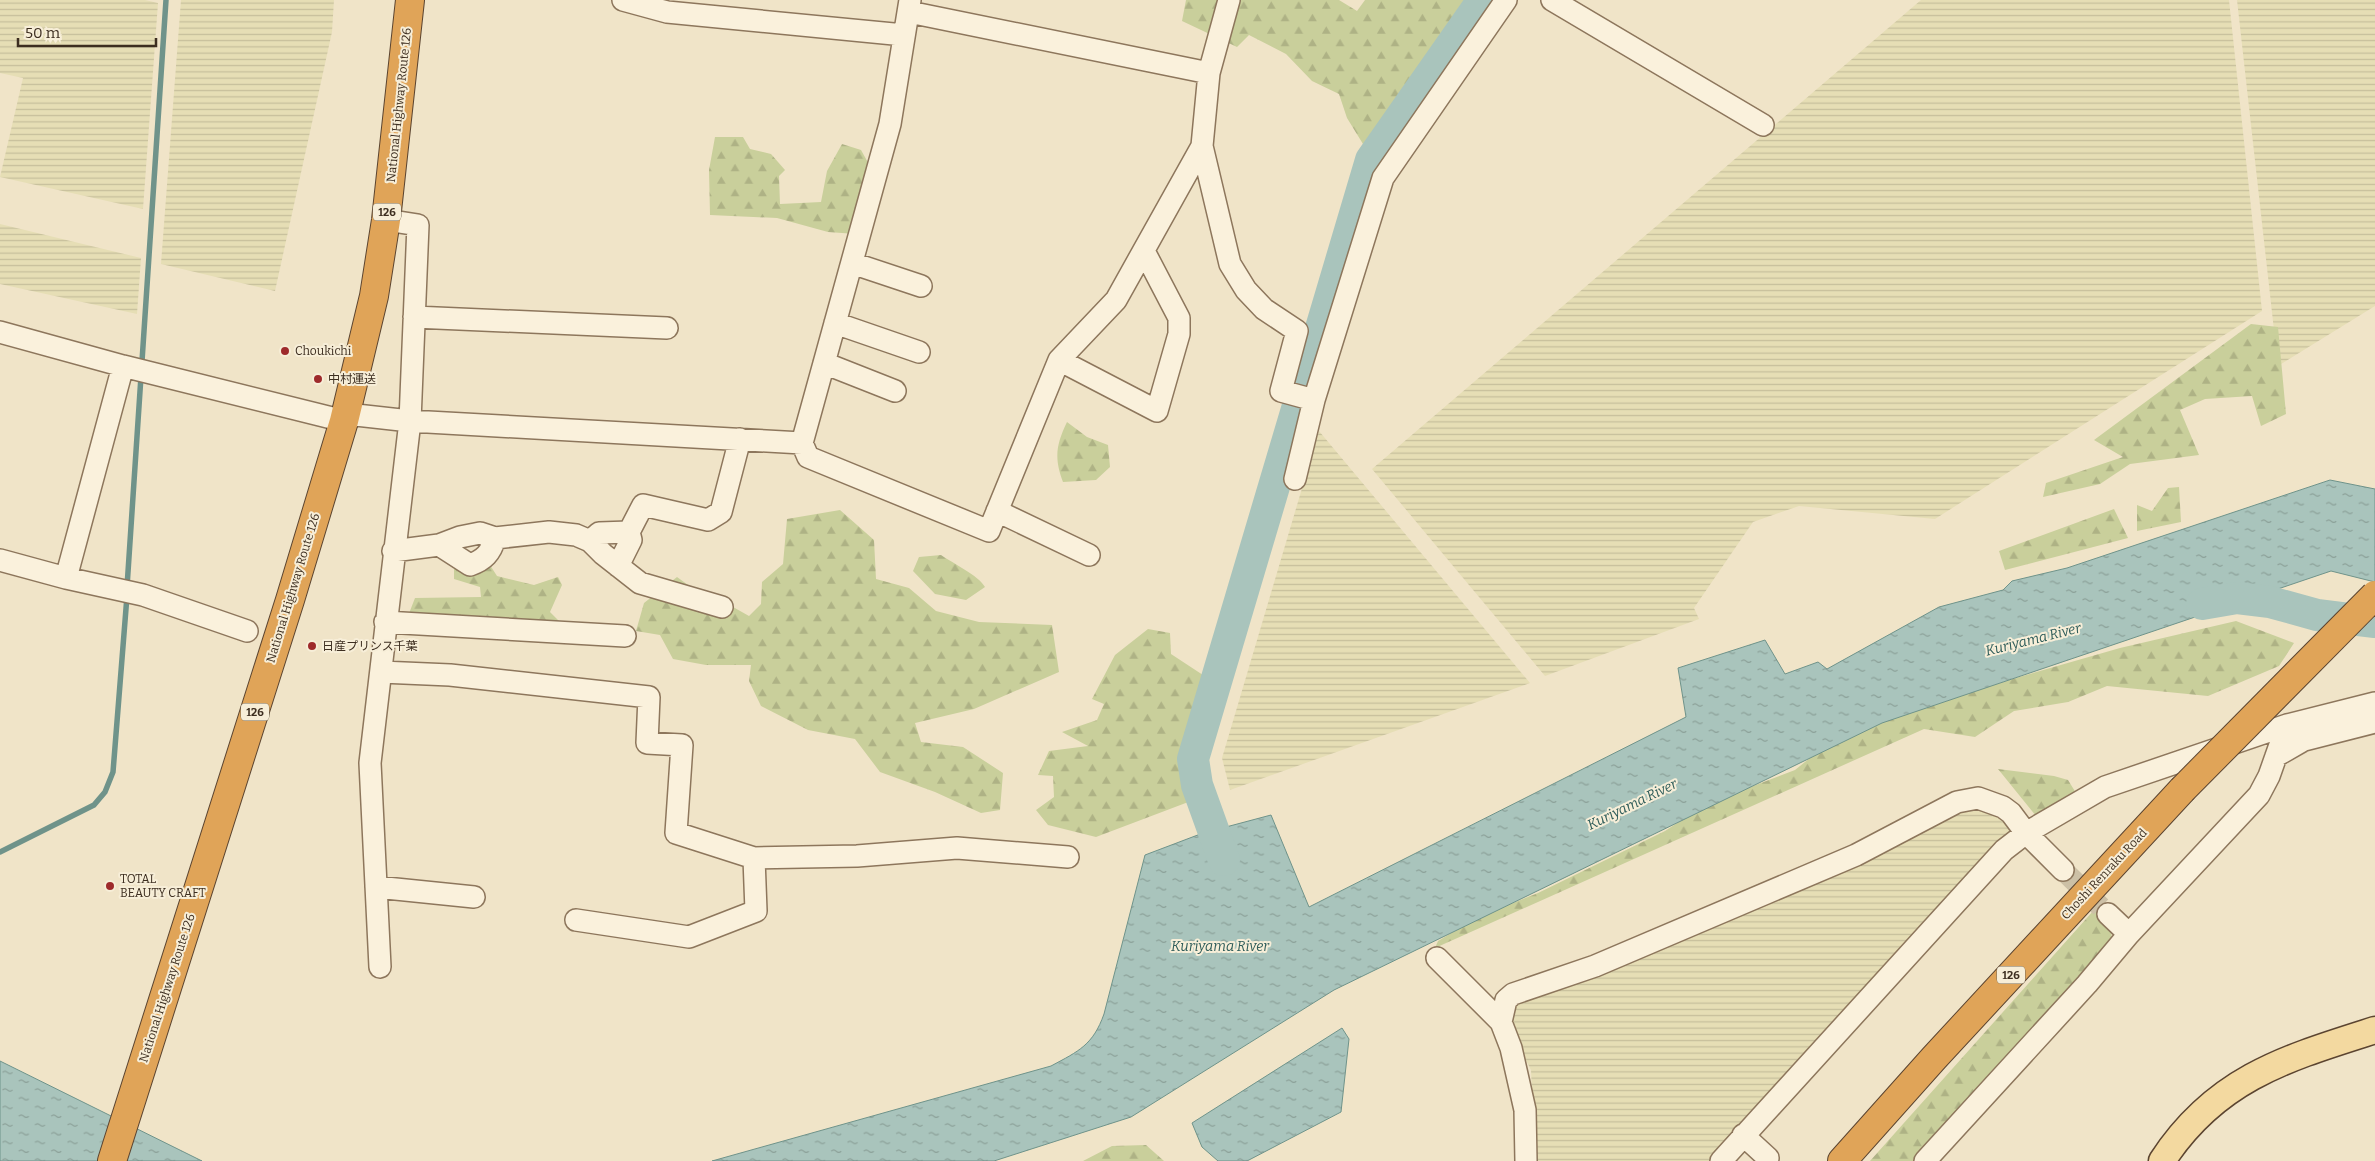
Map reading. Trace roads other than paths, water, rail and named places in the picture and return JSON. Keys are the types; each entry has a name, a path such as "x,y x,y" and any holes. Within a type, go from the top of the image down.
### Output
{"highway":[{"name":"National Highway Route 126","path":"112,1161 287,610 344,421 374,296 386,220 410,0"},
{"name":"Choshi Renraku Road","path":"1842,1161 1934,1058 2182,790 2375,595"}],"main road":[{"path":"2162,1161 2176,1140 2210,1106 2240,1083 2269,1066 2300,1053 2375,1030"}],"street":[{"path":"623,0 667,12 788,22 904,35"},
{"path":"1230,0 1209,73 1202,146 1230,264 1246,290 1258,302 1297,332 1281,391 1314,400"},
{"path":"1295,479 1314,400 1383,178 1506,0"},
{"path":"1552,0 1763,125"},
{"path":"1202,146 1116,300 1059,360 989,531 808,457 802,443 890,124 909,6 1209,73"},
{"path":"380,967 370,763 410,421 418,225 386,220"},
{"path":"1059,360 1157,411 1179,334 1179,318 1144,250"},
{"path":"852,263 921,286"},
{"path":"414,317 666,328"},
{"path":"835,323 919,352"},
{"path":"0,332 123,366 344,421 356,415 410,421 802,443"},
{"path":"824,363 895,391"},
{"path":"66,578 123,366"},
{"path":"618,566 631,540 629,532 643,505 708,520 721,512 740,439"},
{"path":"997,512 1089,555"},
{"path":"394,551 439,545 460,537 480,533 495,538 549,532 576,535 590,541 640,583 722,607"},
{"path":"590,541 599,533 629,532"},
{"path":"439,545 470,565 482,561 492,548 495,538"},
{"path":"0,560 66,578 143,594 247,631"},
{"path":"385,622 625,636"},
{"path":"381,672 450,675 649,697 647,743 682,744 676,833 754,858 857,856 957,848 1068,857"},
{"path":"1721,1161 1990,864 2026,833 2105,787 2287,725 2375,703"},
{"path":"2276,756 2304,740 2375,722"},
{"path":"1925,1161 2087,984 2129,934 2259,795 2287,725"},
{"path":"1501,1022 1506,1000 1513,994 1595,966 1829,866 1957,802 1978,798 2003,807 2063,870"},
{"path":"576,920 688,937 756,911 754,858"},
{"path":"376,887 474,897"},
{"path":"2108,914 2129,934"},
{"path":"1437,958 1501,1022 1511,1048 1525,1110 1526,1161"},
{"path":"1743,1135 1768,1158"}],"water":[{"name":"Kuriyama River","path":"2330,480 2375,489 2375,582 2331,571 1882,723 1334,990 1131,1117 994,1161 712,1161 1051,1066 1070,1056 1090,1040 1100,1025 1145,855 1203,833 1201,819 1218,815 1226,827 1271,815 1309,907 1686,717 1678,668 1765,640 1785,674 1818,662 1827,669 1939,607 2003,590 2012,581 2067,568"},
{"path":"1342,1028 1349,1039 1341,1112 1247,1161 1218,1161 1202,1147 1192,1123"},
{"path":"0,1061 202,1161 0,1161"}],"waterway":[{"path":"127,587 166,0"},
{"path":"1224,860 1197,785 1193,759 1371,160 1483,0"},
{"path":"0,852 94,805 105,792 113,772 127,596"},
{"name":"Kuriyama River","path":"2202,604 2237,598 2270,602 2317,615 2375,622"}],"tunnel":[{"path":"2063,870 2108,914"}],"place":[{"name":"Choukichi","path":"285,351"},
{"name":"中村運送","path":"318,379"},
{"name":"日産プリンス千葉","path":"312,646"},
{"name":"TOTAL BEAUTY CRAFT","path":"110,886"}]}
